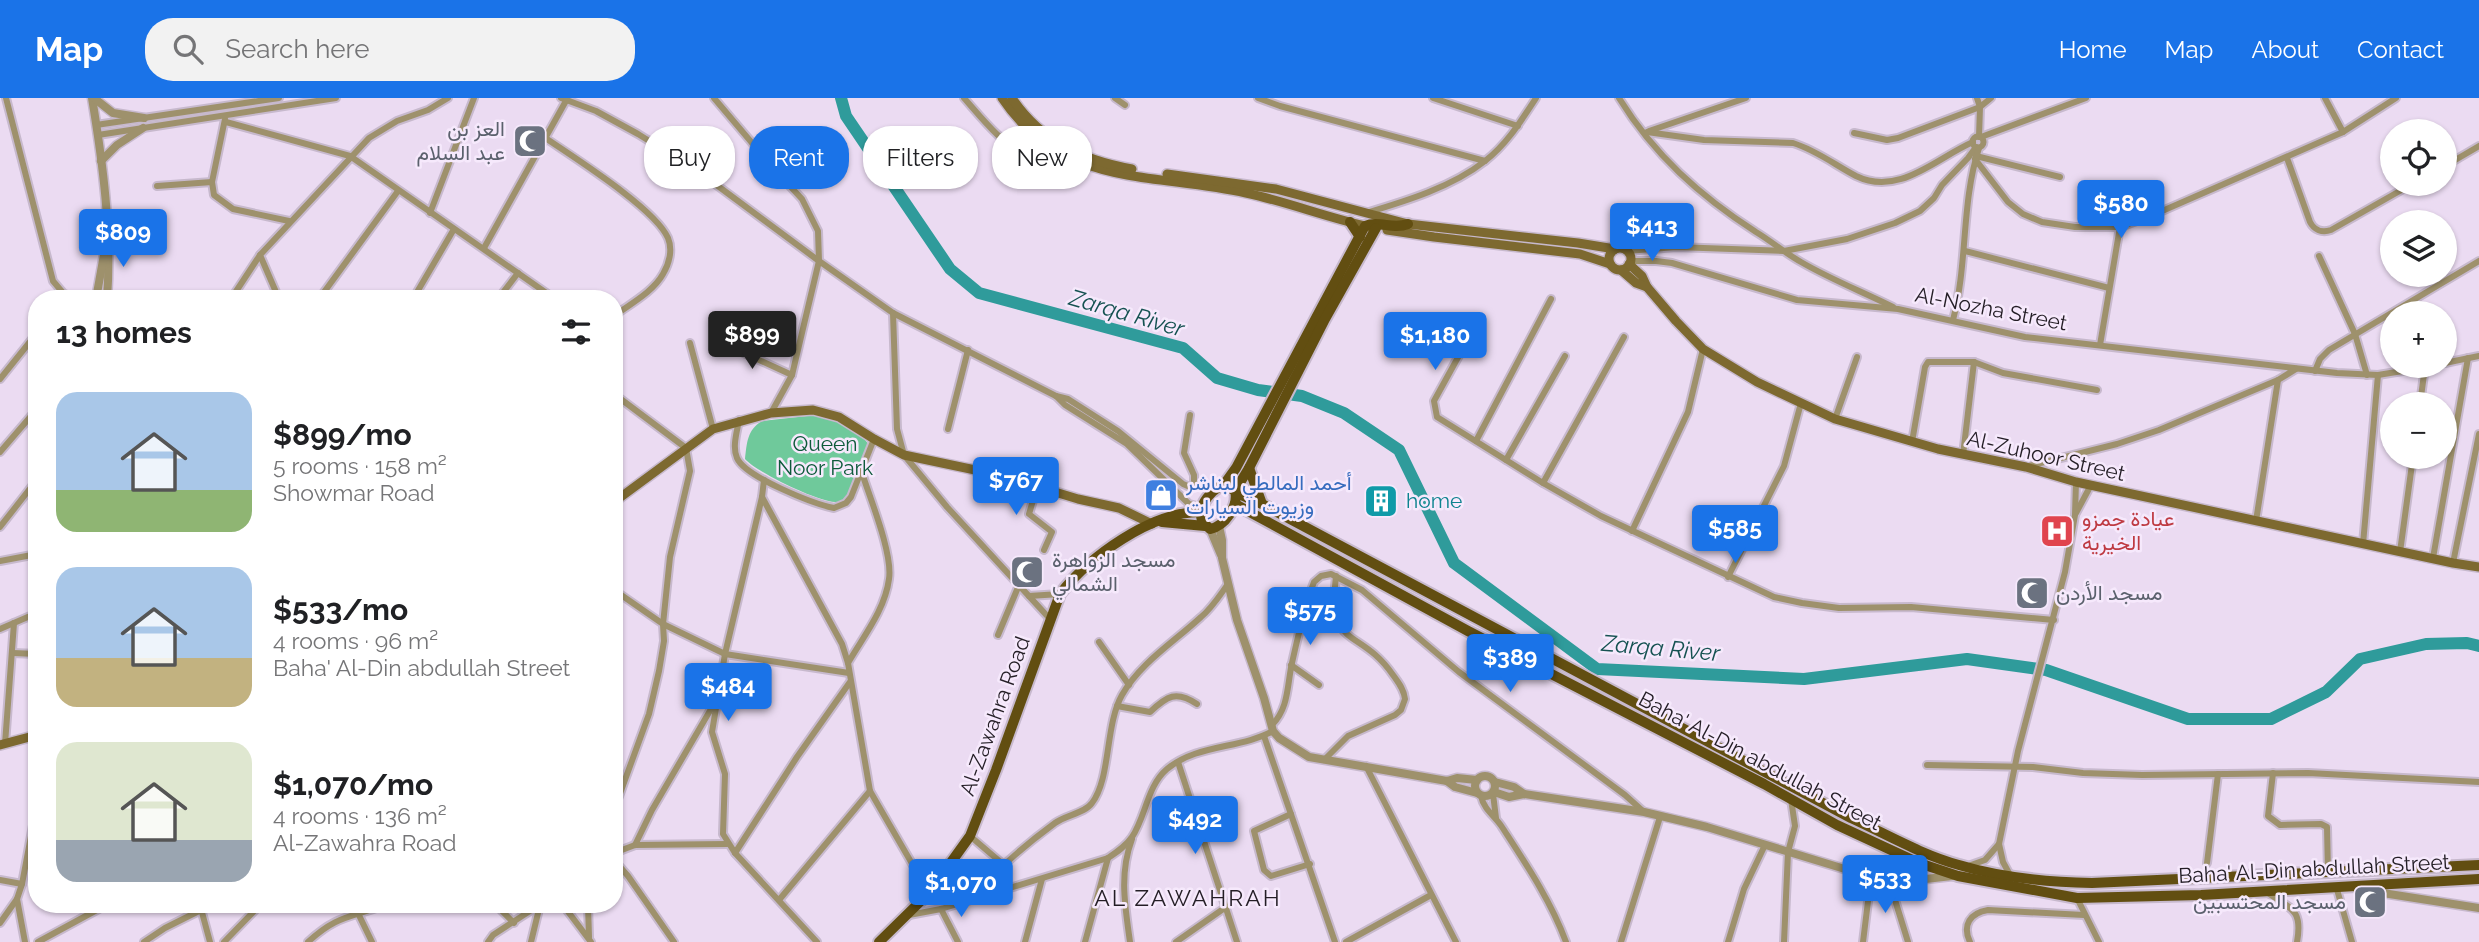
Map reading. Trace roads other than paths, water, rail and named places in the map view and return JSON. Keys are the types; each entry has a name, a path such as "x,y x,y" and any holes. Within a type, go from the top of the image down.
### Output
{"main road":[{"path":"1002,98 1024,126"},
{"path":"1012,98 1022,113 1043,134 1068,151 1091,159 1149,172 1276,189 1408,224 1621,248 1627,251 1627,265 1614,268 1610,264 1580,254 1371,227 1245,192 1092,167"},
{"path":"1272,200 1276,189"},
{"path":"1350,222 1360,237"},
{"path":"1321,317 1360,237 1374,223 1399,227 1408,224"},
{"path":"1211,527 1200,518 1201,509 1211,493 1221,486 1236,468 1262,428 1371,227"},
{"path":"1610,264 1609,257 1615,249"},
{"name":"Al-Zuhoor Street","path":"1627,265 1642,276 1647,287 1703,349 1756,382 1835,419 1912,442 2026,467 2076,482 2479,567"},
{"path":"623,495 713,429 771,412 795,410 830,413 904,455 999,475 1119,508 1156,523 1211,527"},
{"path":"1211,527 1235,496 1249,468 1262,428"},
{"path":"1249,468 1262,504"},
{"path":"1221,486 1235,496"},
{"name":"Baha' Al-Din abdullah Street","path":"1235,496 1262,504 1767,780 1791,799 1837,825 1919,863 2077,898 2479,879"},
{"name":"Baha' Al-Din abdullah Street","path":"1235,496 1371,578 1468,631 1767,780 1941,859 1960,871 2057,882 2151,882 2479,865"},
{"name":"Al-Zawahra Road","path":"879,942 929,892 970,836 1060,594 1072,578 1108,550 1156,523 1201,509"},
{"path":"5,741 28,737"},
{"path":"2150,896 2151,882"}],"street":[{"path":"6,98 46,259 58,290"},
{"path":"93,98 113,113 144,118"},
{"path":"93,98 109,265 108,290"},
{"path":"96,125 279,98"},
{"path":"98,135 224,119 336,98"},
{"path":"238,290 260,255 350,156 382,129 428,110 448,98"},
{"path":"430,213 474,98"},
{"path":"714,98 802,199 818,231 819,261 792,375 771,412"},
{"path":"964,98 992,128"},
{"path":"1115,98 1125,105"},
{"path":"1258,98 1485,161"},
{"path":"1433,98 1518,126"},
{"path":"1363,214 1443,186 1485,161 1518,126 1536,98"},
{"path":"1619,98 1664,159 1698,191 1801,262 1898,309"},
{"path":"1645,133 1746,98"},
{"path":"1953,320 1962,280 1970,179 1976,158 1980,107 1977,98"},
{"path":"1854,133 1887,140 1898,138 1980,107 1991,98"},
{"path":"1645,133 1704,140 1793,142 1860,177 1877,181 1906,178 1977,142 2086,98"},
{"path":"2325,98 2343,132"},
{"path":"1976,158 2008,202 2023,214 2042,222 2075,227 2120,227 2343,132 2396,98"},
{"path":"484,248 564,99 596,111 689,165 893,313 1056,396 1068,399 1106,422 1183,484 1194,487 1221,486"},
{"path":"220,107 224,119 212,182 216,197 233,209 289,221"},
{"path":"224,119 350,156 542,290"},
{"path":"101,161 117,145 143,128"},
{"path":"544,137 620,190 649,215 670,241 668,263 659,280 623,309"},
{"path":"1627,251 1676,247 1784,251 1847,239 1895,223 1920,211 1968,158 1977,142"},
{"path":"2457,159 2479,146"},
{"path":"1976,158 2060,177"},
{"path":"2287,158 2310,222 2321,231 2331,230 2391,196"},
{"path":"157,186 212,182"},
{"path":"326,290 398,191"},
{"path":"1386,219 1389,206"},
{"path":"2100,345 2120,227"},
{"path":"418,290 454,229"},
{"path":"98,290 107,239"},
{"path":"1965,251 2109,288"},
{"path":"260,255 275,290"},
{"path":"2319,256 2355,334 2367,375"},
{"name":"Al-Nozha Street","path":"1627,265 1656,261 1797,300 1898,309 2025,337 2315,371 2378,374"},
{"path":"2315,371 2324,354 2479,261"},
{"path":"505,290 518,274"},
{"path":"1476,441 1551,299"},
{"path":"893,313 897,429 904,455 947,507 1050,619"},
{"path":"1478,321 1434,401 1437,417 1543,483 1632,531 1774,597 1839,608 1910,607 1966,611 2053,624"},
{"path":"1543,483 1624,337"},
{"path":"690,343 713,429"},
{"path":"0,379 28,344"},
{"path":"724,344 792,375"},
{"path":"1632,531 1688,412 1703,349"},
{"path":"948,429 968,350"},
{"path":"1506,460 1565,356"},
{"path":"1835,419 1857,356"},
{"path":"2457,360 2479,356"},
{"path":"2433,558 2468,358"},
{"path":"1912,442 1927,363 1974,362 2003,373 2097,390"},
{"path":"1963,455 1974,362"},
{"path":"2026,467 2117,444 2159,429 2278,380 2296,369"},
{"path":"2363,544 2378,374"},
{"path":"2256,521 2278,380"},
{"path":"1056,396 1065,405 1127,444 1189,504 1201,509"},
{"path":"623,401 687,448 690,471 670,557 663,624 664,641 654,696 623,784"},
{"path":"1728,576 1784,466 1801,403"},
{"path":"1190,415 1184,453 1194,475 1194,487"},
{"path":"0,452 28,420"},
{"path":"739,420 735,446 743,467 764,480 834,508 849,500 874,439"},
{"path":"2452,563 2479,434"},
{"path":"2400,552 2411,469"},
{"path":"848,663 884,599 890,575 862,472"},
{"path":"764,480 725,654 712,732 725,775 723,834 727,844 817,942"},
{"path":"2010,875 2003,862 1999,844 2014,767 2053,624 2075,515 2076,482"},
{"path":"2075,515 2091,485"},
{"path":"1037,487 1029,513 1052,532 1044,550"},
{"path":"0,527 28,491"},
{"path":"762,497 842,644 848,663 870,792 929,892"},
{"path":"1211,527 1214,542 1222,558 1237,620 1272,728 1279,738 1301,753 1324,760 1447,781 1455,787 1479,794 1493,793 1509,797 1524,794 1644,812 1707,827 1871,877 1891,880 1960,871 1985,860 1999,844"},
{"path":"0,561 28,556"},
{"path":"1130,942 1123,880 1127,853 1156,782 1178,762 1201,752 1264,736 1272,728 1284,707 1314,582 1326,574 1336,576 1362,590 1459,672 1644,812"},
{"path":"1324,760 1348,736 1395,715 1401,710 1405,699 1399,683 1381,658 1350,638 1337,622 1333,605 1336,576"},
{"path":"1362,590 1371,578"},
{"path":"970,899 1004,865 1058,821 1086,809 1094,801 1117,706 1129,685 1156,655 1202,617 1228,584"},
{"path":"998,635 1019,585"},
{"path":"1029,596 1060,594"},
{"path":"623,596 663,624 725,654 849,673"},
{"path":"0,629 28,617"},
{"path":"5,741 14,623"},
{"path":"1099,642 1129,685"},
{"path":"13,653 28,654"},
{"path":"1292,666 1318,685"},
{"path":"735,853 797,757 850,682"},
{"path":"635,845 719,695"},
{"path":"1117,706 1150,712 1163,700 1173,696 1186,697 1197,704"},
{"path":"1264,736 1335,942"},
{"path":"1178,762 1237,942"},
{"path":"1927,765 2014,767 2083,773 2273,773 2479,782"},
{"path":"1366,766 1456,942"},
{"path":"2273,773 2268,816 2280,825 2322,824 2327,827 2328,873"},
{"path":"2207,863 2218,774"},
{"path":"1447,781 1457,778 1477,780 1489,776 1495,782 1514,787 1524,794"},
{"path":"1477,780 1475,789 1550,906 1566,942"},
{"path":"1495,782 1493,793 1496,818"},
{"path":"779,900 870,792"},
{"path":"1784,942 1788,852 1795,826 1791,799"},
{"path":"1291,814 1254,831 1264,870 1271,876 1310,864"},
{"path":"1621,942 1660,817"},
{"path":"907,915 941,909 1108,858 1134,834"},
{"path":"970,836 1004,865"},
{"path":"623,850 635,845 727,844"},
{"path":"1728,942 1744,889 1765,845"},
{"path":"0,923 17,899 28,852"},
{"path":"1085,942 1108,858"},
{"path":"623,871 674,942"},
{"path":"1863,942 1871,877"},
{"path":"1025,942 1042,879"},
{"path":"0,880 22,884"},
{"path":"1891,880 1908,942"},
{"path":"2352,942 2338,886 2479,908"},
{"path":"2265,891 2285,902 2295,912 2299,924 2297,942"},
{"path":"1346,942 1431,895"},
{"path":"2077,898 2099,942"},
{"path":"17,899 25,942"},
{"path":"1176,942 1227,907"},
{"path":"941,909 958,942"},
{"path":"1970,942 1966,928 1978,912 1988,910 2084,915"},
{"path":"38,942 91,913"},
{"path":"144,942 190,913"},
{"path":"202,913 210,942"},
{"path":"223,942 252,913"},
{"path":"505,913 514,923"},
{"path":"488,942 492,935 528,913"},
{"path":"531,942 538,913"},
{"path":"568,913 590,940"},
{"path":"588,913 590,940"},
{"path":"308,942 337,919 359,914 372,942"}],"waterway":[{"name":"Zarqa River","path":"841,98 846,116 950,269 979,293 1183,348 1217,378 1258,390 1302,396 1344,413 1399,450 1454,563 1597,669 1804,679 1967,659 2046,670 2188,719 2271,719 2326,692 2360,659 2426,644 2467,643 2479,646"}],"place":[{"name":"العز بن عبد السلام","path":"530,141"},
{"name":"أحمد المالطي لبناشر وزيوت السيارات","path":"1161,495"},
{"name":"home","path":"1381,501"},
{"name":"عيادة جمزو الخيرية","path":"2057,531"},
{"name":"مسجد الزواهرة الشمالي","path":"1027,572"},
{"name":"مسجد الأردن","path":"2032,593"},
{"name":"مسجد المحتسبين","path":"2370,902"}],"district":[{"name":"AL ZAWAHRAH","path":"1188,898"}],"park label":[{"name":"Queen Noor Park","path":"825,456"}]}
